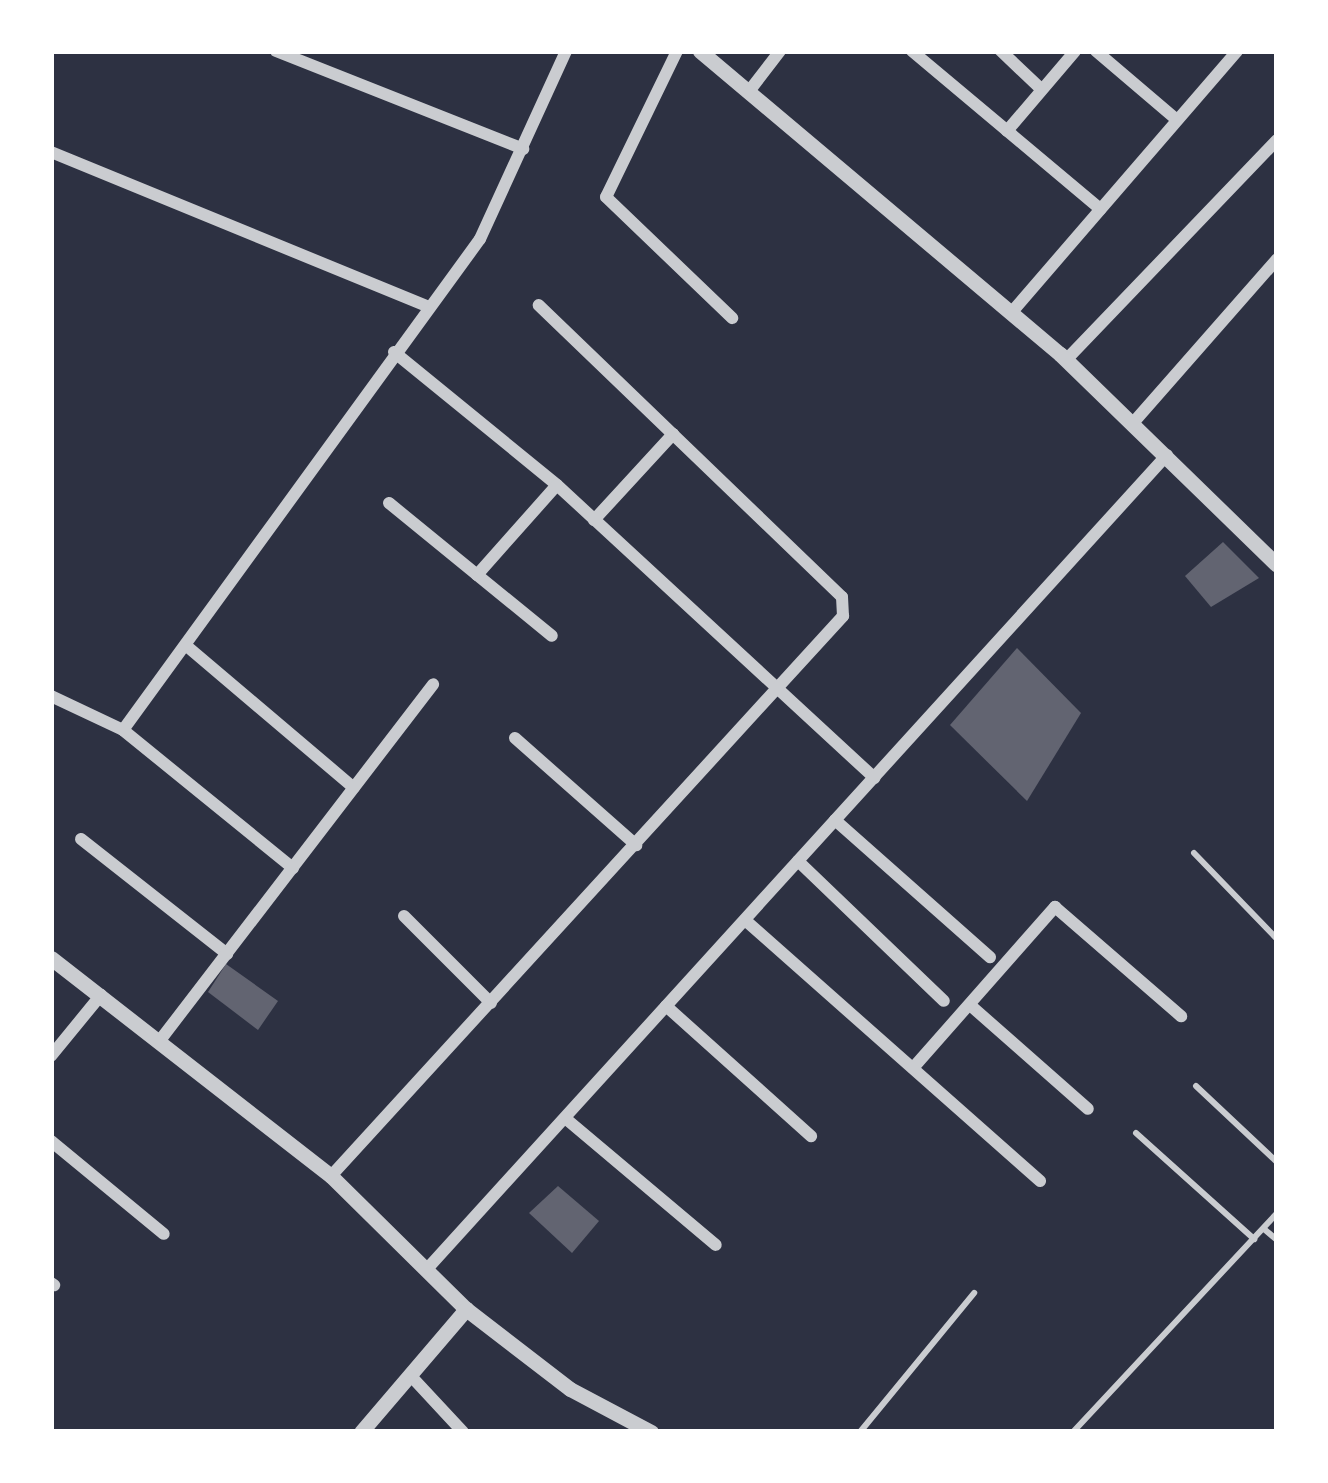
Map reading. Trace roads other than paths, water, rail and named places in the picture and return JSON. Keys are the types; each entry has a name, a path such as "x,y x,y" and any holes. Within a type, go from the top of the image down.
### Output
{"street":[{"path":"276,51 523,149"},
{"path":"123,730 189,648 394,352 480,239 566,51"},
{"path":"677,51 606,197 732,319"},
{"path":"700,51 1066,360 1277,565"},
{"path":"750,90 780,51"},
{"path":"912,51 1100,209"},
{"path":"1001,51 1040,88"},
{"path":"1007,131 1076,51"},
{"path":"1096,51 1177,120"},
{"path":"1011,313 1238,51"},
{"path":"1066,360 1277,140"},
{"path":"51,152 428,307"},
{"path":"1133,423 1277,259"},
{"path":"331,1176 843,616 842,597 539,304"},
{"path":"394,352 557,485 874,778"},
{"path":"594,520 673,434"},
{"path":"427,1269 1167,455"},
{"path":"477,575 557,485"},
{"path":"389,503 552,636"},
{"path":"189,648 354,788"},
{"path":"161,1039 433,684"},
{"path":"51,696 123,730 293,868"},
{"path":"515,738 636,845"},
{"path":"835,820 990,957"},
{"path":"81,839 227,954"},
{"path":"798,861 944,1001"},
{"path":"913,1068 1054,907 1181,1016"},
{"path":"404,916 490,1003"},
{"path":"745,920 1040,1181"},
{"path":"51,958 161,1039 331,1176 466,1309 570,1389 651,1432"},
{"path":"51,1056 101,995"},
{"path":"970,1005 1088,1109"},
{"path":"666,1006 812,1136"},
{"path":"565,1118 716,1245"},
{"path":"51,1141 164,1234"},
{"path":"362,1432 466,1309"},
{"path":"410,1375 463,1432"}],"lane":[{"path":"1194,853 1277,939"},
{"path":"1196,1086 1277,1162"},
{"path":"1136,1133 1255,1239"},
{"path":"1073,1432 1277,1213"},
{"path":"1264,1229 1277,1240"},
{"path":"860,1432 974,1293"}]}
